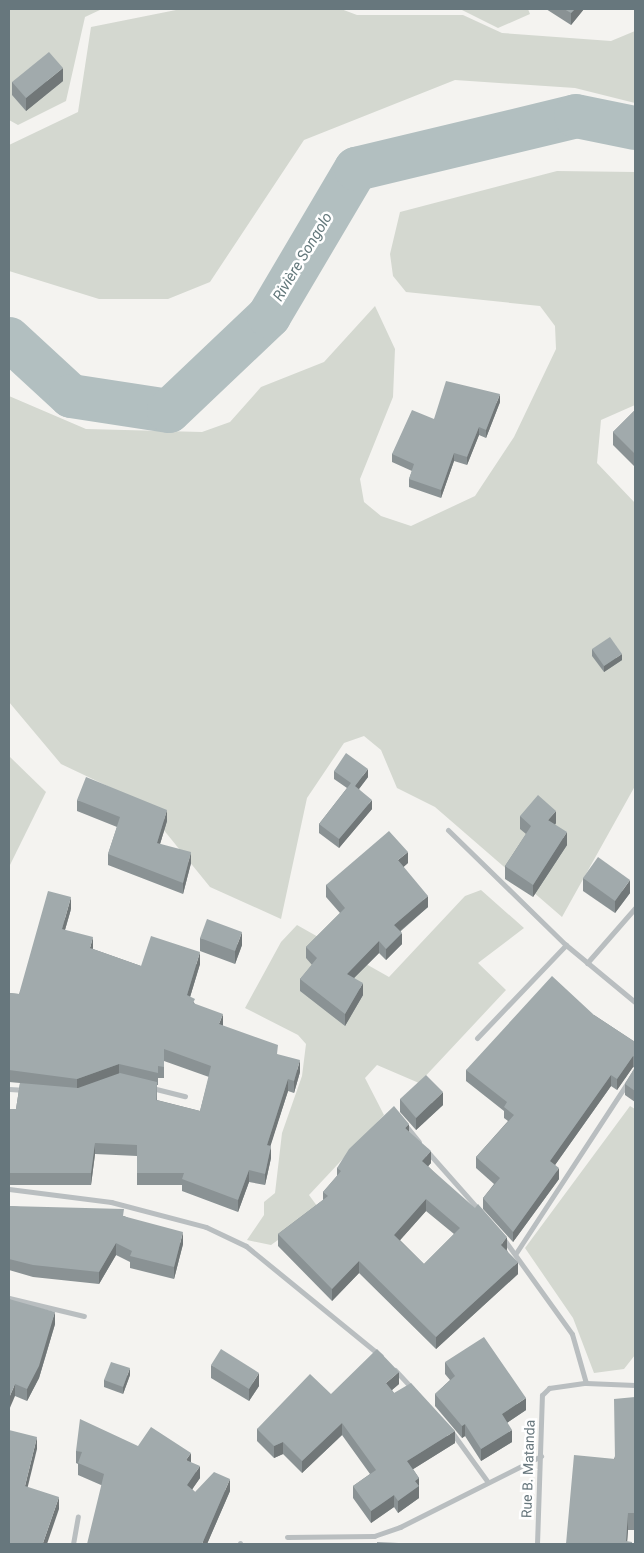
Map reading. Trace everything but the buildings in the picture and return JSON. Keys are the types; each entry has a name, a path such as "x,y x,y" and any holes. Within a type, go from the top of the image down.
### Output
{"street":[{"path":"448,830 566,945 635,1002"},
{"path":"587,963 635,908"},
{"path":"477,1038 566,945"},
{"path":"516,1253 635,1071"},
{"path":"148,1087 185,1096"},
{"path":"9,1089 37,1092"},
{"path":"402,1122 487,1218"},
{"path":"9,1189 111,1202 206,1227 246,1246 368,1342 419,1396"},
{"path":"498,1232 516,1253 572,1334 586,1383 635,1385"},
{"path":"9,1298 84,1316"},
{"name":"Rue B. Matanda","path":"536,1544 542,1394 549,1388 586,1383"},
{"path":"445,1423 487,1481"},
{"path":"288,1538 374,1536 400,1528 487,1481 541,1456"},
{"path":"73,1544 78,1516"}],"shaded area":[{"path":"9,9 102,9 85,17 66,101 18,125 9,120"},
{"path":"181,9 341,9 357,15 463,15 502,33 611,41 635,31 635,103 575,88 455,80 304,140 210,282 168,299 99,299 9,271 9,145 78,112 91,27"},
{"path":"460,9 528,9 530,14 498,28"},
{"path":"557,171 635,172 635,405 601,420 597,463 635,503 635,786 562,917 435,807 397,788 381,750 364,736 344,743 307,798 281,919 210,887 141,802 61,764 9,702 9,396 86,429 202,432 230,422 261,387 324,362 375,306 395,349 393,397 360,479 364,502 381,516 411,526 475,496 514,437 556,349 555,326 540,306 406,292 393,276 390,254 400,212"},
{"path":"9,756 46,792 9,867"},
{"path":"481,890 524,928 478,963 506,990 419,1083 377,1065 365,1078 384,1115 309,1195 320,1210 271,1245 247,1240 264,1215 264,1202 275,1193 282,1133 302,1076 306,1044 298,1035 245,1008 281,942 297,925 389,977 465,896"},
{"path":"630,1106 635,1109 635,1355 624,1369 594,1373 573,1318 525,1248"}],"waterway":[{"name":"Rivière Songolo","path":"9,339 71,396 169,411 269,316 356,169 576,116 635,128"}]}
